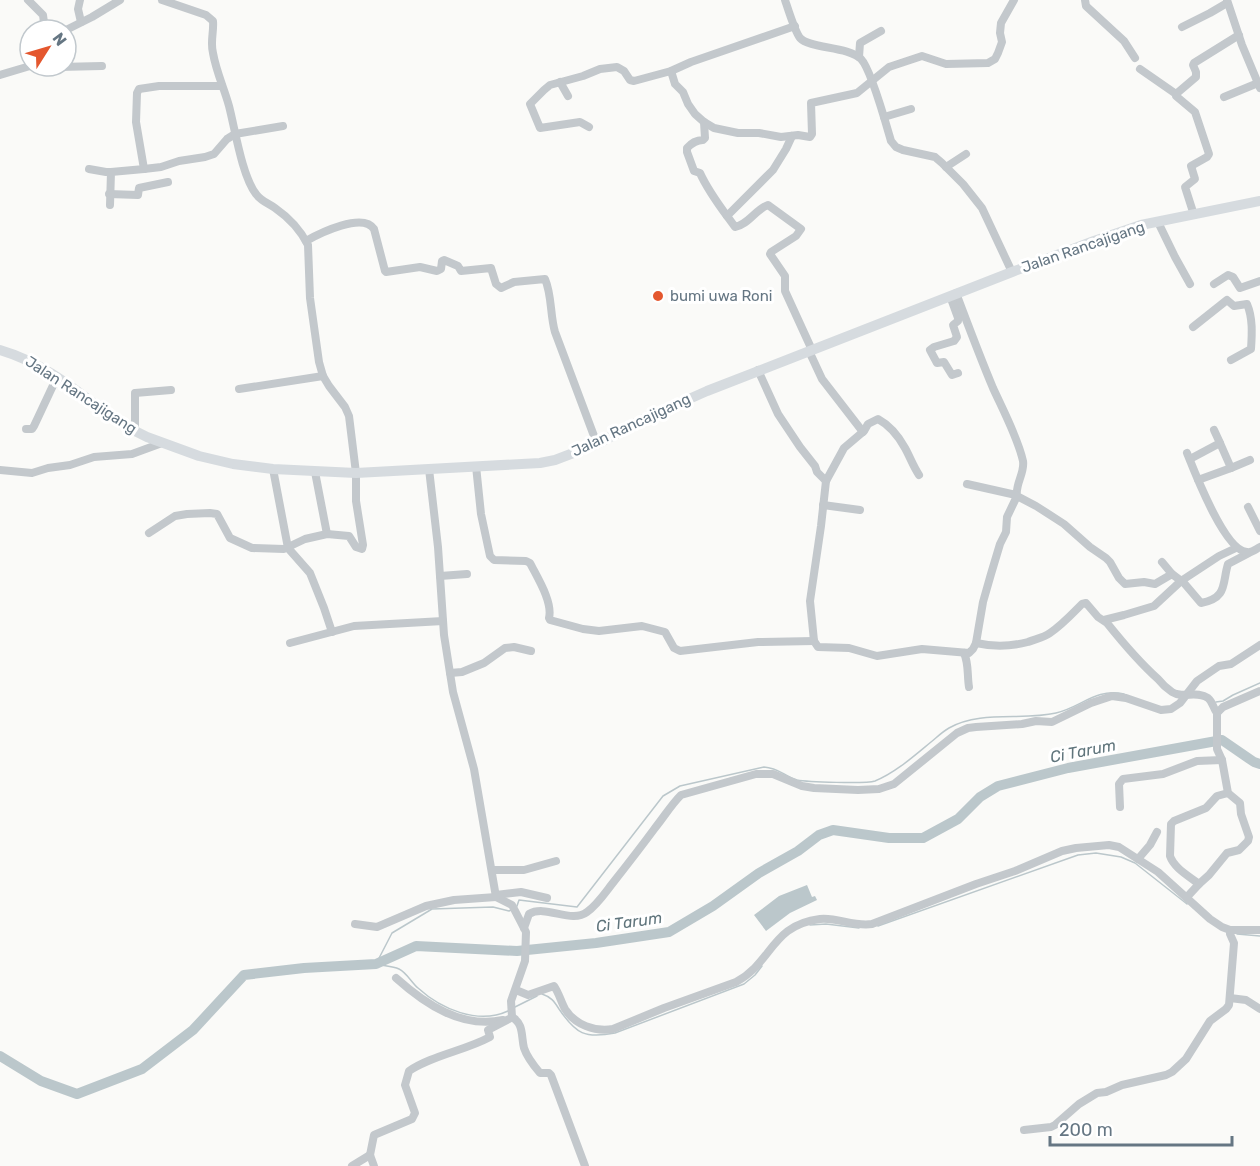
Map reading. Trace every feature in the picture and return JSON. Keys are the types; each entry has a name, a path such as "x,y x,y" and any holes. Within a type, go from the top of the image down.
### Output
{"main road":[{"name":"Jalan Rancajigang","path":"0,350 22,357 43,368 121,424 162,442 218,461 273,469 356,473 547,462 597,444 664,410 759,370 1094,241 1141,225 1260,201"}],"street":[{"path":"28,0 43,18"},
{"path":"80,0 78,9 81,22"},
{"path":"78,24 120,0"},
{"path":"149,533 175,516 215,514 229,537 255,548 288,548 304,539 327,534 349,536 355,546 363,548 356,501 356,473 348,412 323,376 319,362 312,309 309,249 305,240 282,213 262,200 251,185 213,54 212,20 206,15 162,0"},
{"path":"785,0 800,38 850,53 859,57 865,64 893,143 911,153 934,157 972,194 982,208 1012,272"},
{"path":"671,71 675,84 683,92 695,114 714,128 738,134 759,133 784,138 798,135 809,137 812,136 811,103 858,93 892,65 922,56 946,64 991,62 1001,46 1001,23 1014,0"},
{"path":"1086,0 1086,6 1124,41 1135,58"},
{"path":"1182,27 1210,13 1227,1 1259,86 1224,97"},
{"path":"589,127 580,122 541,129 530,104 544,90 560,82 600,69 617,67 622,69 632,81 671,71 795,26"},
{"path":"859,57 860,43 881,31"},
{"path":"1176,94 1196,77 1194,63 1239,35"},
{"path":"78,67 102,66"},
{"path":"1140,69 1176,94 1195,112 1209,154 1191,166 1195,179 1185,186 1194,215"},
{"path":"0,75 18,70"},
{"path":"560,82 568,96"},
{"path":"144,169 136,122 138,90 159,86 222,86"},
{"path":"884,117 911,109"},
{"path":"704,122 705,138 698,139 687,148 687,152 694,171 700,172 710,193 735,227 738,228 768,205 801,229 796,236 770,253 785,276 785,291 820,375 863,432"},
{"path":"89,169 111,172 161,167 214,154 227,139 235,134 284,126"},
{"path":"728,216 772,170 792,136"},
{"path":"946,167 966,154"},
{"path":"110,205 111,172"},
{"path":"110,194 138,195 139,188 168,182"},
{"path":"1158,222 1190,284"},
{"path":"305,240 345,224 368,223 374,229 386,272 419,267 437,271 441,269 444,260 458,266 461,271 491,268 496,284 501,288 515,282 545,279 555,332 597,444"},
{"path":"1214,284 1229,274 1240,288 1249,307 1252,327 1251,347 1231,360"},
{"path":"1240,288 1260,281"},
{"path":"953,294 958,318 953,325 957,337 954,341 930,350 937,363 944,362 952,375 958,373"},
{"path":"919,475 900,440 876,419 844,448 826,481 810,601 814,641 818,647 849,648 877,656 922,649 964,653 971,652 976,643 980,614 1000,544 1007,530 1007,517 1016,496 1023,467 1020,449 953,294"},
{"path":"1192,327 1227,300 1234,306 1246,304"},
{"path":"759,370 778,414 817,472 826,481"},
{"path":"239,389 323,376"},
{"path":"26,429 32,429 34,426 57,377"},
{"path":"135,431 135,393 171,390"},
{"path":"1214,429 1231,468"},
{"path":"0,470 32,473 94,457 129,454 162,442"},
{"path":"1220,443 1188,456 1225,533 1236,548 1250,553"},
{"path":"1198,480 1250,460"},
{"path":"476,466 481,514 490,556 494,560 530,563 546,594 550,607 550,620 572,627 599,630 642,626 665,632 674,648 680,651 758,642 814,641"},
{"path":"273,469 288,548 309,573 332,632"},
{"path":"429,469 450,673 460,721 474,769 496,896"},
{"path":"315,472 327,534"},
{"path":"967,484 1016,496 1054,517 1106,558 1125,584 1144,582 1155,584 1172,574"},
{"path":"823,505 860,510"},
{"path":"1248,507 1260,531"},
{"path":"1162,562 1202,603 1220,594 1228,564 1260,547"},
{"path":"1104,620 1154,606 1181,581 1236,548"},
{"path":"440,576 467,574"},
{"path":"976,643 1005,647 1038,639 1060,626 1084,603 1088,603 1098,617 1104,620 1165,687 1184,697 1203,695 1211,702 1217,716 1217,749 1222,760 1228,793 1240,803 1241,814 1249,837 1248,842 1239,850 1227,853 1187,897"},
{"path":"290,643 354,626 443,621"},
{"path":"511,1017 511,1002 525,961 528,914 534,911 574,916 586,913 681,795 756,774 773,774 802,786 814,788 879,789 894,784 957,732 968,728 1036,721 1052,722 1091,703 1112,696 1126,698 1161,710 1174,708 1195,682 1217,667 1231,664 1260,645"},
{"path":"450,673 462,672 484,663 505,648 514,647 531,651"},
{"path":"964,653 968,664 969,687"},
{"path":"1217,716 1223,707 1260,691"},
{"path":"1120,807 1119,784 1123,779 1163,774 1197,761 1222,760"},
{"path":"1199,884 1171,860 1171,824 1205,809 1216,797 1228,793"},
{"path":"1138,859 1157,832"},
{"path":"516,990 528,995 556,989 566,1010 579,1022 594,1029 613,1029 744,978 753,971 781,936 796,926 822,919 872,924 1015,871 1062,851 1109,845 1119,847 1158,872 1215,923 1230,932 1260,930"},
{"path":"492,870 524,870 556,861"},
{"path":"355,924 377,927 415,910 454,900 521,892 547,898"},
{"path":"496,896 512,905 525,933"},
{"path":"1024,1130 1052,1127 1079,1104 1097,1093 1106,1092 1122,1084 1166,1075 1188,1057 1210,1021 1228,1008 1234,943 1230,932"},
{"path":"396,978 416,996 444,1012 463,1019 497,1021 511,1017"},
{"path":"1230,998 1245,1000 1260,1009"},
{"path":"374,1166 370,1155 374,1135 412,1119 414,1116 405,1085 410,1071 490,1037 488,1030 511,1017"},
{"path":"511,1017 519,1023 524,1047 532,1063 542,1073 551,1075 585,1166"},
{"path":"352,1166 370,1155"}],"shaded area":[{"path":"807,885 812,897 815,896 817,900 790,913 766,931 754,915 779,896"}],"waterway":[{"path":"1216,702 1223,701 1260,683"},
{"path":"517,906 519,900 577,907 663,796 680,786 764,767 803,781 849,783 875,781 890,774 946,730 961,723 988,717 1056,713 1097,696 1124,694"},
{"name":"Ci Tarum","path":"0,1056 41,1081 77,1094 142,1069 193,1030 244,975 304,968 376,964 416,946 517,951 596,943 669,932 713,906 759,873 798,851 819,835 833,830 889,838 923,838 958,819 980,797 998,786 1068,768 1222,740 1260,764"},
{"path":"878,926 1078,855 1096,853 1121,857 1135,863 1187,904"},
{"name":"Ci Tarum","path":"508,1011 485,1016 460,1013 427,996 402,970 376,964 392,933 432,909 493,907 511,910"},
{"path":"810,925 826,924 859,928"},
{"path":"1237,934 1260,936"},
{"path":"542,994 548,996 571,1024 582,1033 605,1035 744,984 762,966"},
{"path":"515,1007 537,996"}],"place":[{"name":"bumi uwa Roni","path":"658,296"}]}
